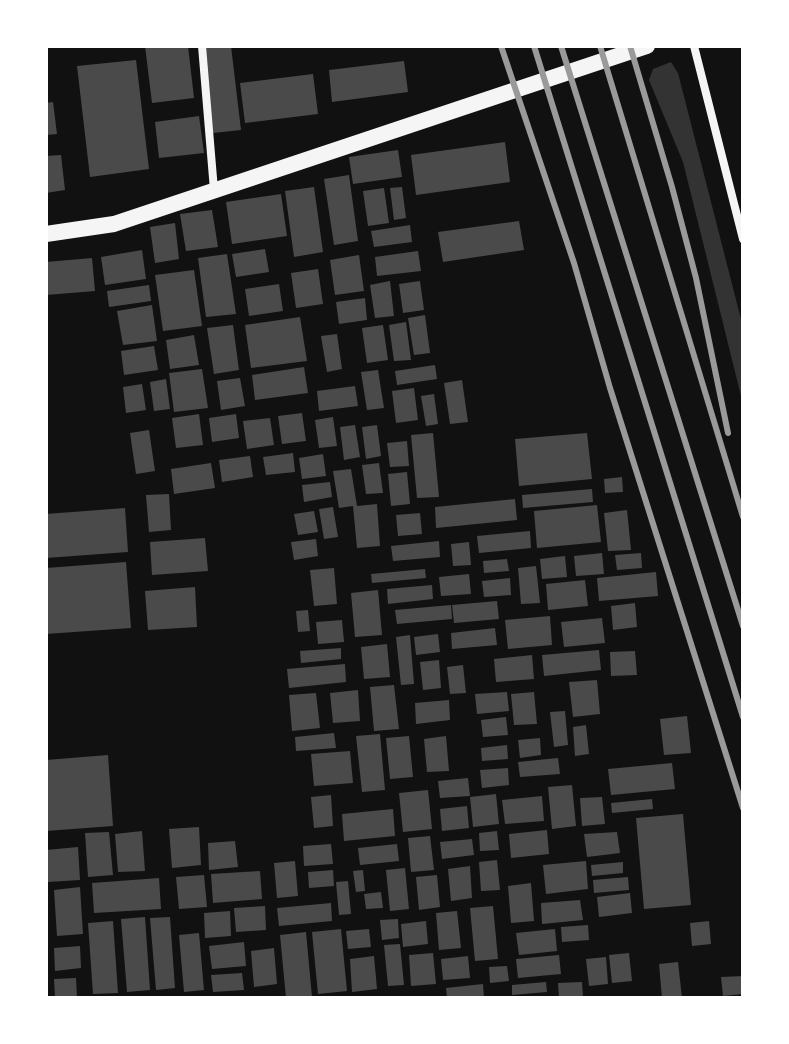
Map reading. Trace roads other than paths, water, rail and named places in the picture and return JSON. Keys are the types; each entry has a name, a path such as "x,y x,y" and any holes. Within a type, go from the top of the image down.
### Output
{"main road":[{"path":"46,234 114,224 647,46"}],"street":[{"path":"202,46 214,191"},
{"path":"694,46 743,239"}],"railway":[{"path":"501,46 574,263 610,388 743,808"},
{"path":"534,46 743,717"},
{"path":"561,46 743,626"},
{"path":"600,46 743,517"},
{"path":"630,46 696,278 728,433"}]}
